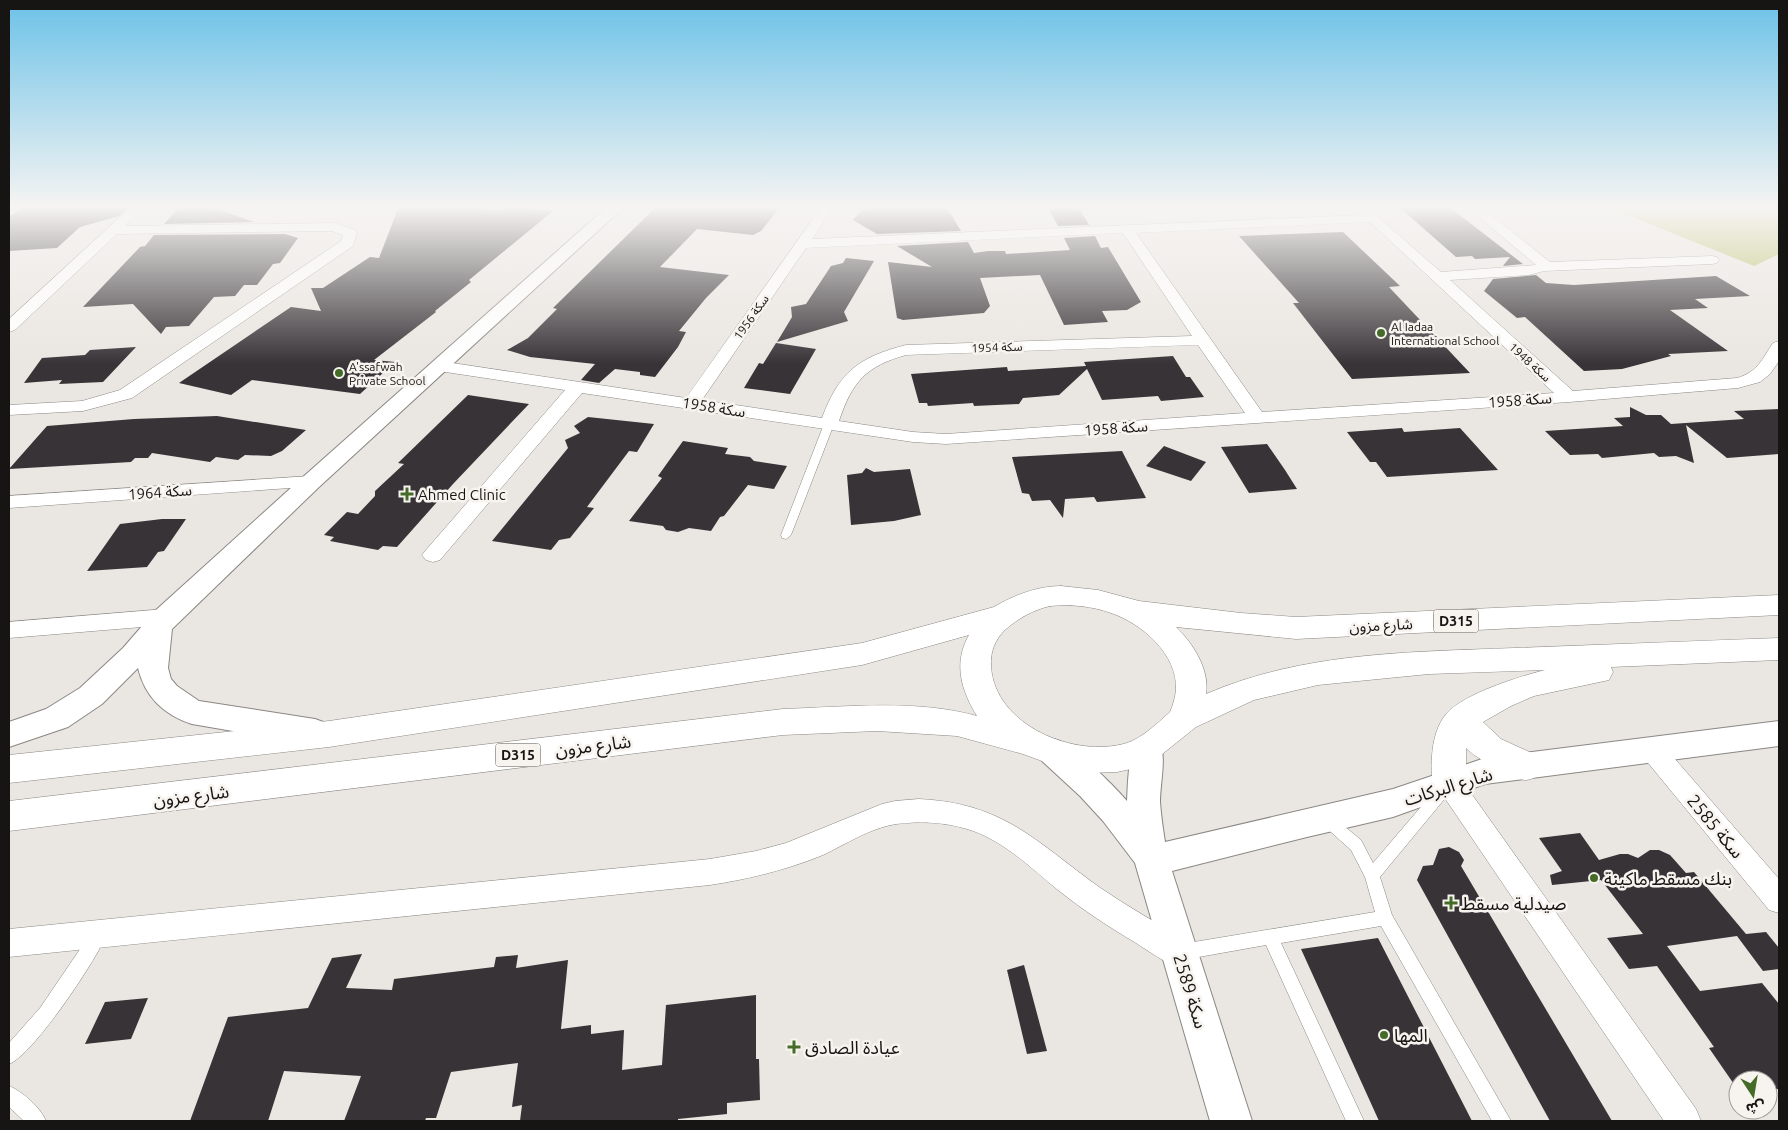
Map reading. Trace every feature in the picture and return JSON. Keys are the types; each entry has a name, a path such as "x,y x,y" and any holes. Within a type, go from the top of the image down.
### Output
{"main road":[{"name":"D315","path":"9,769 329,734 862,654 999,616 1021,604 1048,597 1067,596 1106,600 1134,611 1158,627 1177,647 1189,670 1192,695 1184,718"},
{"name":"شارع مزون","path":"1134,611 1241,624 1296,628 1779,605"},
{"name":"D315","path":"999,616 981,638 974,664 979,692 997,719 1040,747 1086,759 1119,758 1148,749 1184,718 1247,690 1318,673 1429,663 1767,649"},
{"path":"1449,783 1449,744 1458,723 1489,701 1555,678 1767,649"},
{"name":"شارع مزون","path":"9,816 783,722 877,718 957,723 1040,747"},
{"path":"1464,718 1468,730 1476,740 1526,766"}],"street":[{"path":"9,327 82,259"},
{"path":"9,410 83,406 126,394 325,259"},
{"path":"9,735 57,718 91,696 133,656 162,621 311,482 558,259"},
{"name":"سكة 1956","path":"691,403 791,259"},
{"path":"1147,259 1257,418"},
{"name":"سكة 1948","path":"1416,259 1569,396"},
{"path":"1539,259 1543,262 1544,267"},
{"path":"1436,277 1529,271 1544,267 1712,260"},
{"name":"سكة 1954","path":"829,424 837,400 852,375 862,366 888,354 906,350 1203,340"},
{"name":"سكة 1958","path":"439,366 913,437 946,439 1721,384 1753,379 1763,374 1779,346"},
{"path":"433,555 578,386"},
{"name":"سكة 1964","path":"9,502 311,482"},
{"path":"9,630 162,621"},
{"path":"162,621 154,668 157,684 166,694 192,712 329,734"},
{"name":"شارع البركات","path":"1151,861 1393,802 1485,772 1779,733"},
{"name":"سكة 2589","path":"1040,747 1097,790 1136,835 1151,861"},
{"name":"سكة 2589","path":"1148,749 1143,774 1142,801 1151,861 1231,1121"},
{"name":"سكة 2585","path":"1653,751 1779,900"},
{"path":"1449,783 1684,1121"},
{"path":"9,943 736,869 776,859 815,845 851,827 894,813 939,810 983,820 1023,843 1096,902 1180,953"}],"lane":[{"path":"786,535 829,424"},
{"path":"1372,875 1449,783"},
{"path":"1323,818 1344,833 1356,846 1372,875 1385,918 1502,1121"},
{"path":"1180,953 1385,918"},
{"path":"9,1055 48,1014 99,934"},
{"path":"1271,938 1355,1121"},
{"path":"9,1095 37,1121"}],"green space":[{"path":"1736,259 1769,259 1754,266"}],"building":[{"path":"129,259 283,259 280,263 273,264 257,285 244,285 235,296 214,297 189,326 166,327 161,334 133,304 83,307"},
{"path":"367,259 495,259 469,280 471,282 436,312 374,360 395,362 360,394 252,380 231,395 179,383 291,307 321,311 311,288 323,288"},
{"path":"603,259 668,259 660,267 729,275 706,298 679,331 686,332 678,347 655,377 640,375 640,372 615,369 599,383 581,380 595,364 530,357 507,350 528,338 557,309 553,308"},
{"path":"846,259 874,261 844,312 848,321 777,342 792,317 791,307 806,304 831,266 843,263"},
{"path":"918,259 1115,259 1141,302 1127,310 1102,311 1108,322 1064,325 1040,275 980,278 990,306 984,313 903,320 897,318 888,262 932,267"},
{"name":"Al Iadaa International School","path":"1259,259 1371,259 1400,286 1389,287 1470,373 1352,379 1293,303 1299,303"},
{"path":"1509,259 1516,259 1523,264 1503,266"},
{"path":"1536,275 1546,283 1574,285 1716,276 1750,296 1695,299 1708,308 1670,310 1728,351 1668,354 1671,356 1622,369 1584,371 1525,317 1517,318 1484,291 1493,279"},
{"path":"776,343 816,349 790,394 744,388 759,363 763,364"},
{"path":"136,347 103,382 59,384 62,380 24,383 42,358 85,355 90,350"},
{"path":"1173,356 1186,377 1190,377 1204,397 1161,401 1158,396 1102,400 1087,369 1059,395 1023,398 1019,404 974,406 973,403 928,406 927,403 919,403 911,374 1007,367 1008,371 1086,366 1084,362"},
{"path":"468,395 529,404 453,484 397,547 383,546 378,550 330,541 334,537 324,535 347,512 358,514 375,496 375,491 404,464 398,463"},
{"path":"1630,407 1646,415 1661,415 1671,424 1744,419 1734,411 1779,409 1779,454 1727,458 1686,425 1694,463 1676,456 1659,457 1654,453 1602,458 1598,454 1570,455 1545,431 1623,426 1614,418 1630,417"},
{"path":"217,416 306,430 282,451 271,456 245,455 238,460 216,457 210,462 152,453 148,458 135,458 131,462 9,469 47,426 134,419"},
{"path":"588,417 654,424 637,452 629,451 587,507 594,508 570,538 559,540 551,550 492,541 568,448 565,440 580,433 574,426"},
{"path":"1402,428 1404,432 1460,428 1498,470 1387,477 1376,462 1370,462 1347,432"},
{"path":"683,441 728,448 725,454 750,457 754,461 787,466 774,489 748,485 724,516 720,517 711,531 689,528 678,532 666,530 663,526 629,521 662,478 658,476"},
{"path":"1267,444 1297,489 1249,493 1221,447"},
{"path":"1164,446 1206,462 1191,481 1146,466"},
{"path":"1122,451 1146,498 1097,502 1094,497 1065,499 1063,518 1050,500 1032,501 1029,494 1022,493 1012,457"},
{"path":"866,468 874,472 910,469 921,515 894,521 851,525 847,475 862,473"},
{"path":"162,519 186,519 164,551 158,552 147,567 87,571 120,524"},
{"path":"1580,833 1599,860 1620,854 1628,854 1638,858 1650,850 1659,850 1670,855 1686,873 1694,872 1746,934 1766,932 1779,948 1779,969 1763,971 1737,936 1667,946 1700,991 1762,983 1779,1004 1779,1089 1778,1070 1728,1070 1728,1076 1709,1048 1714,1047 1657,966 1629,969 1607,938 1643,934 1601,880 1552,885 1550,875 1562,871 1539,838"},
{"path":"1449,847 1459,852 1464,860 1461,866 1612,1121 1550,1121 1417,880 1423,866 1433,865 1439,849"},
{"name":"المها","path":"1378,938 1472,1121 1379,1121 1301,949"},
{"path":"362,954 346,988 392,990 394,979 494,967 496,957 518,955 516,968 568,960 561,1029 591,1025 591,1034 624,1030 622,1070 662,1065 666,1005 756,995 756,1059 759,1059 760,1100 727,1103 727,1114 678,1119 678,1121 520,1121 522,1105 512,1107 518,1063 451,1072 436,1118 426,1118 425,1121 344,1121 361,1076 284,1071 268,1121 190,1121 228,1017 308,1008 332,958"},
{"path":"1024,965 1047,1051 1027,1054 1007,970"},
{"path":"148,998 131,1039 85,1044 105,1002"}],"place":[{"name":"Al Iadaa International School","path":"1381,333"},
{"name":"A'ssafwah Private School","path":"339,373"},
{"name":"Ahmed Clinic","path":"407,494"},
{"name":"بنك مسقط ماكينة","path":"1594,878"},
{"name":"صيدلية مسقط","path":"1451,903"},
{"name":"المها","path":"1384,1035"},
{"name":"عيادة الصادق","path":"794,1047"}]}
